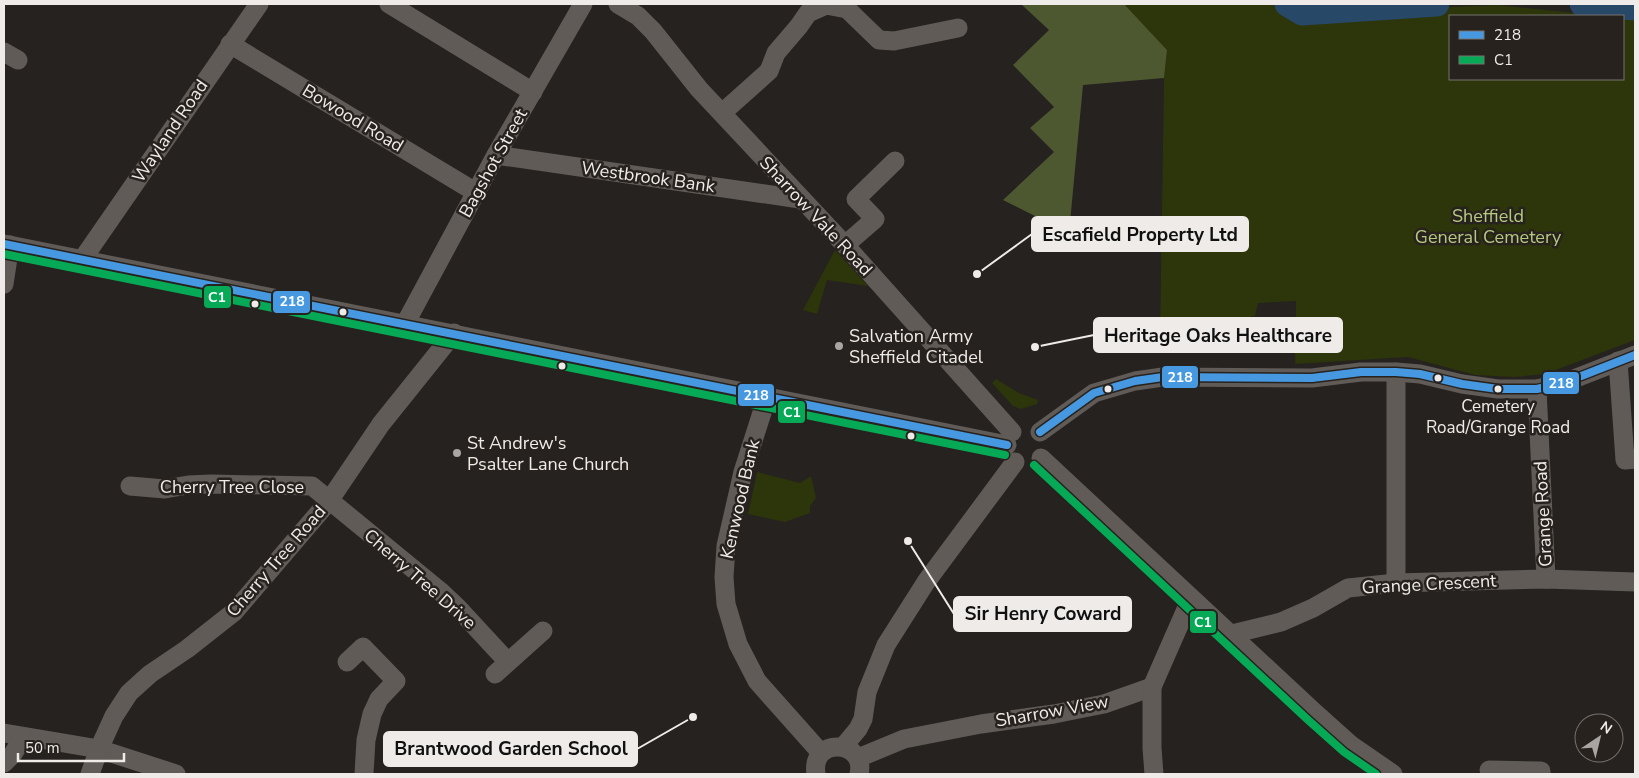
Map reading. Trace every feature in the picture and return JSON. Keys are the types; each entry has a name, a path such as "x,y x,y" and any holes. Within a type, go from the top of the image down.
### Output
{"street":[{"name":"Wayland Road","path":"82,260 259,4"},
{"path":"388,4 533,92"},
{"name":"Bagshot Street","path":"405,324 477,193 496,154 583,4"},
{"name":"Sharrow Vale Road","path":"618,4 638,16 653,31 699,89 845,246 1009,438"},
{"path":"722,113 769,71 776,53 800,26 808,13 826,5 847,9 879,40 894,41 958,28"},
{"name":"Bowood Road","path":"230,44 477,193"},
{"name":"Westbrook Bank","path":"496,154 800,199"},
{"path":"845,246 875,219 856,199 895,161"},
{"path":"4,284 7,245 767,397 1009,438"},
{"name":"Cherry Tree Road","path":"90,774 114,716 129,692 150,674 187,649 234,612 329,501 381,424 454,333"},
{"path":"1040,432 1094,393 1163,377 1312,378 1361,372 1396,372 1420,374 1462,384 1498,389 1537,388 1566,382 1627,358 1625,460 1635,459"},
{"path":"1396,372 1396,583"},
{"name":"Grange Road","path":"1537,388 1546,579"},
{"name":"Kenwood Bank","path":"767,397 743,472 726,546 724,577 726,604 738,644 757,680 821,753"},
{"path":"1029,426 1040,432 1045,445 1041,458 1029,465 1016,462 1008,451 1009,438 1022,427 1029,426"},
{"path":"1041,458 1344,738 1393,774"},
{"path":"843,747 858,729 863,719 867,692 886,646 926,582 1016,462"},
{"name":"Cherry Tree Close","path":"130,486 165,489 211,484 312,486 329,501"},
{"name":"Cherry Tree Drive","path":"329,501 446,596 458,608 502,668 543,631"},
{"name":"Grange Crescent","path":"1232,634 1281,622 1313,608 1348,588 1396,583 1546,579 1635,582"},
{"path":"1154,774 1152,686 1191,598"},
{"path":"347,662 363,647 396,681 379,700 372,714 366,740 364,774"},
{"name":"Sharrow View","path":"858,766 904,739 981,724 1096,706 1152,686"},
{"path":"4,733 99,749 176,774"},
{"path":"4,763 13,754 22,736"},
{"path":"816,774 816,760 821,753 831,747 843,747 850,750 858,766"},
{"path":"1489,770 1541,772 1541,774"}],"green space":[{"path":"1021,4 1124,4 1167,50 1164,78 1083,85 1069,233 1003,200 1054,152 1030,128 1054,107 1013,65 1049,30"},
{"name":"Sheffield General Cemetery","path":"1124,4 1285,4 1302,13 1497,5 1593,15 1449,15 1449,80 1624,80 1624,18 1635,19 1635,340 1545,374 1515,377 1475,375 1408,357 1295,364 1296,301 1258,303 1255,316 1213,323 1209,330 1202,330 1202,337 1160,336 1164,78 1167,50"},
{"path":"835,250 868,286 827,280 817,314 803,310"},
{"path":"996,379 1019,393 1038,400 1037,404 1021,409 1013,406 992,383"},
{"path":"757,472 800,483 811,476 816,498 810,506 810,513 785,522 748,514"}],"waterway":[{"path":"1287,4 1302,13 1437,4"},
{"path":"1582,4 1635,8"}],"transit line":[{"name":"218","path":"4,244 1007,445"},
{"name":"C1","path":"4,254 1005,455"},
{"name":"218","path":"1040,432 1094,393 1135,381 1163,377 1312,378 1361,372 1396,372 1420,374 1462,384 1498,389 1537,389 1566,382 1635,355"},
{"name":"C1","path":"1034,465 1307,719 1344,752 1376,774"}],"place":[{"name":"Escafield Property Ltd","path":"977,274"},
{"name":"Salvation Army Sheffield Citadel","path":"839,346"},
{"name":"Heritage Oaks Healthcare","path":"1035,347"},
{"name":"Cemetery Road/Grange Road","path":"1498,389"},
{"name":"St Andrew's Psalter Lane Church","path":"457,453"},
{"name":"Sir Henry Coward","path":"908,541"},
{"name":"Brantwood Garden School","path":"693,717"}]}
